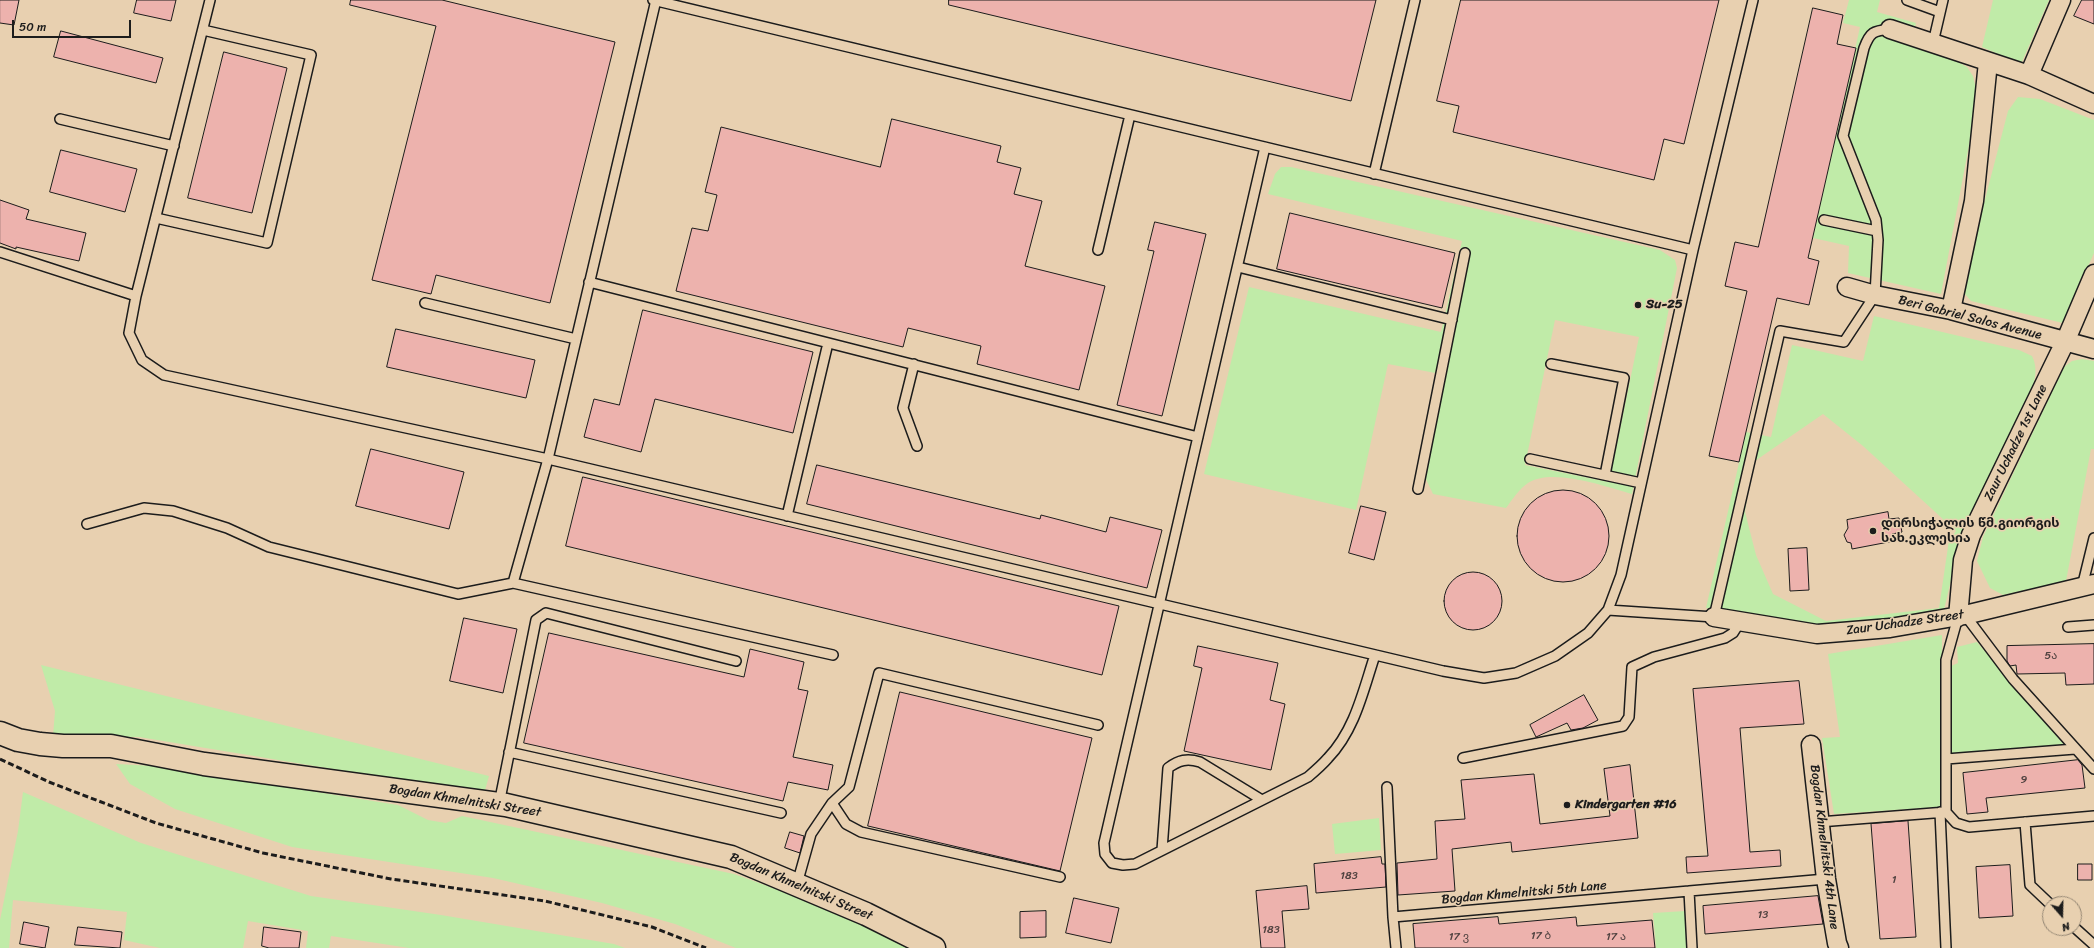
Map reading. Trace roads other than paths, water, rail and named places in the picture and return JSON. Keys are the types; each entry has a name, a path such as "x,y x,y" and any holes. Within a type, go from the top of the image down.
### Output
{"main road":[{"name":"Bogdan Khmelnitski Street","path":"0,733 18,740 40,744 63,746 111,746 204,764 499,804 731,857 866,914 934,948"}],"street":[{"path":"2029,75 2062,0"},
{"path":"1890,29 2029,75 2094,104"},
{"path":"1951,310 1974,201 1988,62"},
{"name":"Zaur Uchadze 1st Lane","path":"1961,616 1963,560 1971,535 2065,342 2094,274"},
{"name":"Beri Gabriel Salos Avenue","path":"1847,287 1874,295 1951,310 2094,349"},
{"name":"Zaur Uchadze Street","path":"1714,617 1817,634 1890,628 1961,616 2088,586"},
{"name":"Bogdan Khmelnitski 4th Lane","path":"1811,745 1826,879 1839,948"}],"lane":[{"path":"210,0 136,296 129,333 142,360 164,375 548,459 1374,655 1443,671 1484,678 1516,673 1555,656 1588,632 1608,610 1621,575 1693,250 1753,0"},
{"path":"513,583 548,459 655,0 1693,250"},
{"path":"1374,174 1415,0"},
{"path":"1906,0 1940,12"},
{"path":"1933,43 1943,0"},
{"path":"1608,610 1714,617 1780,331 1844,342 1874,295 1877,231 1876,220 1869,199 1846,146 1844,136 1868,36 1875,31 1890,29"},
{"path":"156,218 267,244 311,55 203,30"},
{"path":"1098,250 1130,115"},
{"path":"60,119 174,146"},
{"path":"1265,147 1104,843 1105,854 1112,863 1123,865 1135,864 1308,777 1329,758 1344,737 1356,714 1374,655"},
{"path":"1824,220 1877,231"},
{"path":"0,252 136,296"},
{"path":"1418,489 1465,253"},
{"path":"1238,267 1452,320"},
{"path":"589,282 1198,437"},
{"path":"425,302 576,339"},
{"path":"787,516 828,342"},
{"path":"914,364 903,408 917,446"},
{"path":"1551,364 1624,378 1605,475"},
{"path":"1530,460 1641,483"},
{"path":"87,524 144,508 173,511 227,528 269,547 458,594 513,583 833,655"},
{"path":"2088,586 2094,538"},
{"path":"499,804 536,620 546,614 736,661"},
{"path":"1961,616 2012,679 2094,769"},
{"path":"1946,948 1943,812 1946,759 1946,660 1961,616"},
{"path":"1464,758 1623,726 1629,717 1632,667 1654,657 1725,638 1733,633 1740,622"},
{"path":"2068,627 2094,624"},
{"path":"797,884 811,834 832,803 849,787 879,673 1098,725"},
{"path":"1946,759 2075,749"},
{"path":"510,752 781,813"},
{"path":"1162,850 1168,768 1177,761 1191,759 1200,762 1262,800"},
{"path":"1386,787 1396,948"},
{"path":"832,803 846,824 861,832 1060,877"},
{"path":"1819,822 1943,812 1956,823 1969,828 2094,816"},
{"path":"2024,822 2030,885 2042,896"},
{"name":"Bogdan Khmelnitski 5th Lane","path":"1393,917 1826,879"},
{"path":"1689,891 1692,948"},
{"path":"2082,934 2094,945"}],"railway":[{"path":"0,759 49,782 156,823 263,853 391,879 545,901 652,927 706,948"}],"place":[{"name":"Su-25","path":"1638,305"},
{"name":"დირსიჭალის წმ.გიორგის სახ.ეკლესია","path":"1873,531"},
{"name":"Kindergarten #16","path":"1567,805"}]}
